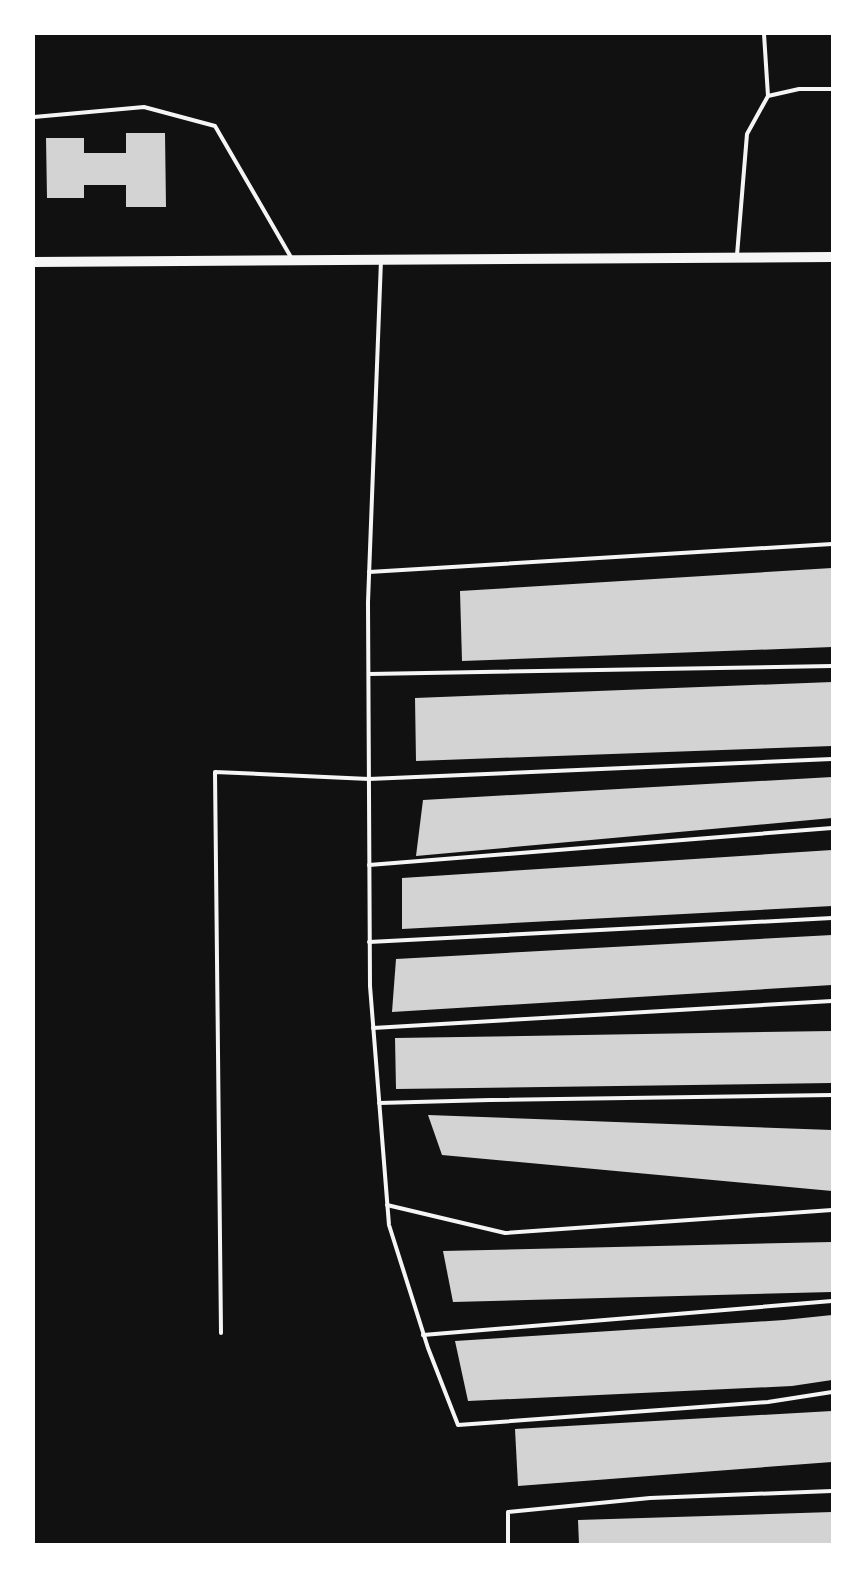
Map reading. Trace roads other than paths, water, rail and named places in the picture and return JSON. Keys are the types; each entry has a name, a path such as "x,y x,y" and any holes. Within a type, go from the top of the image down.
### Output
{"main road":[{"path":"34,262 832,257"}],"lane":[{"path":"737,258 747,134 768,96 764,34"},
{"path":"768,96 800,89 832,89"},
{"path":"34,117 144,107 215,126 293,261"},
{"path":"380,260 369,572 370,986 389,1224 423,1335 458,1425 768,1402 832,1392"},
{"path":"369,572 832,544"},
{"path":"369,674 832,666"},
{"path":"221,1332 215,772 369,779 832,759"},
{"path":"369,864 832,828"},
{"path":"369,942 832,918"},
{"path":"373,1028 832,1001"},
{"path":"379,1104 490,1100 832,1095"},
{"path":"387,1205 505,1233 832,1210"},
{"path":"423,1335 832,1301"},
{"path":"508,1544 508,1512 650,1498 832,1491"}]}
